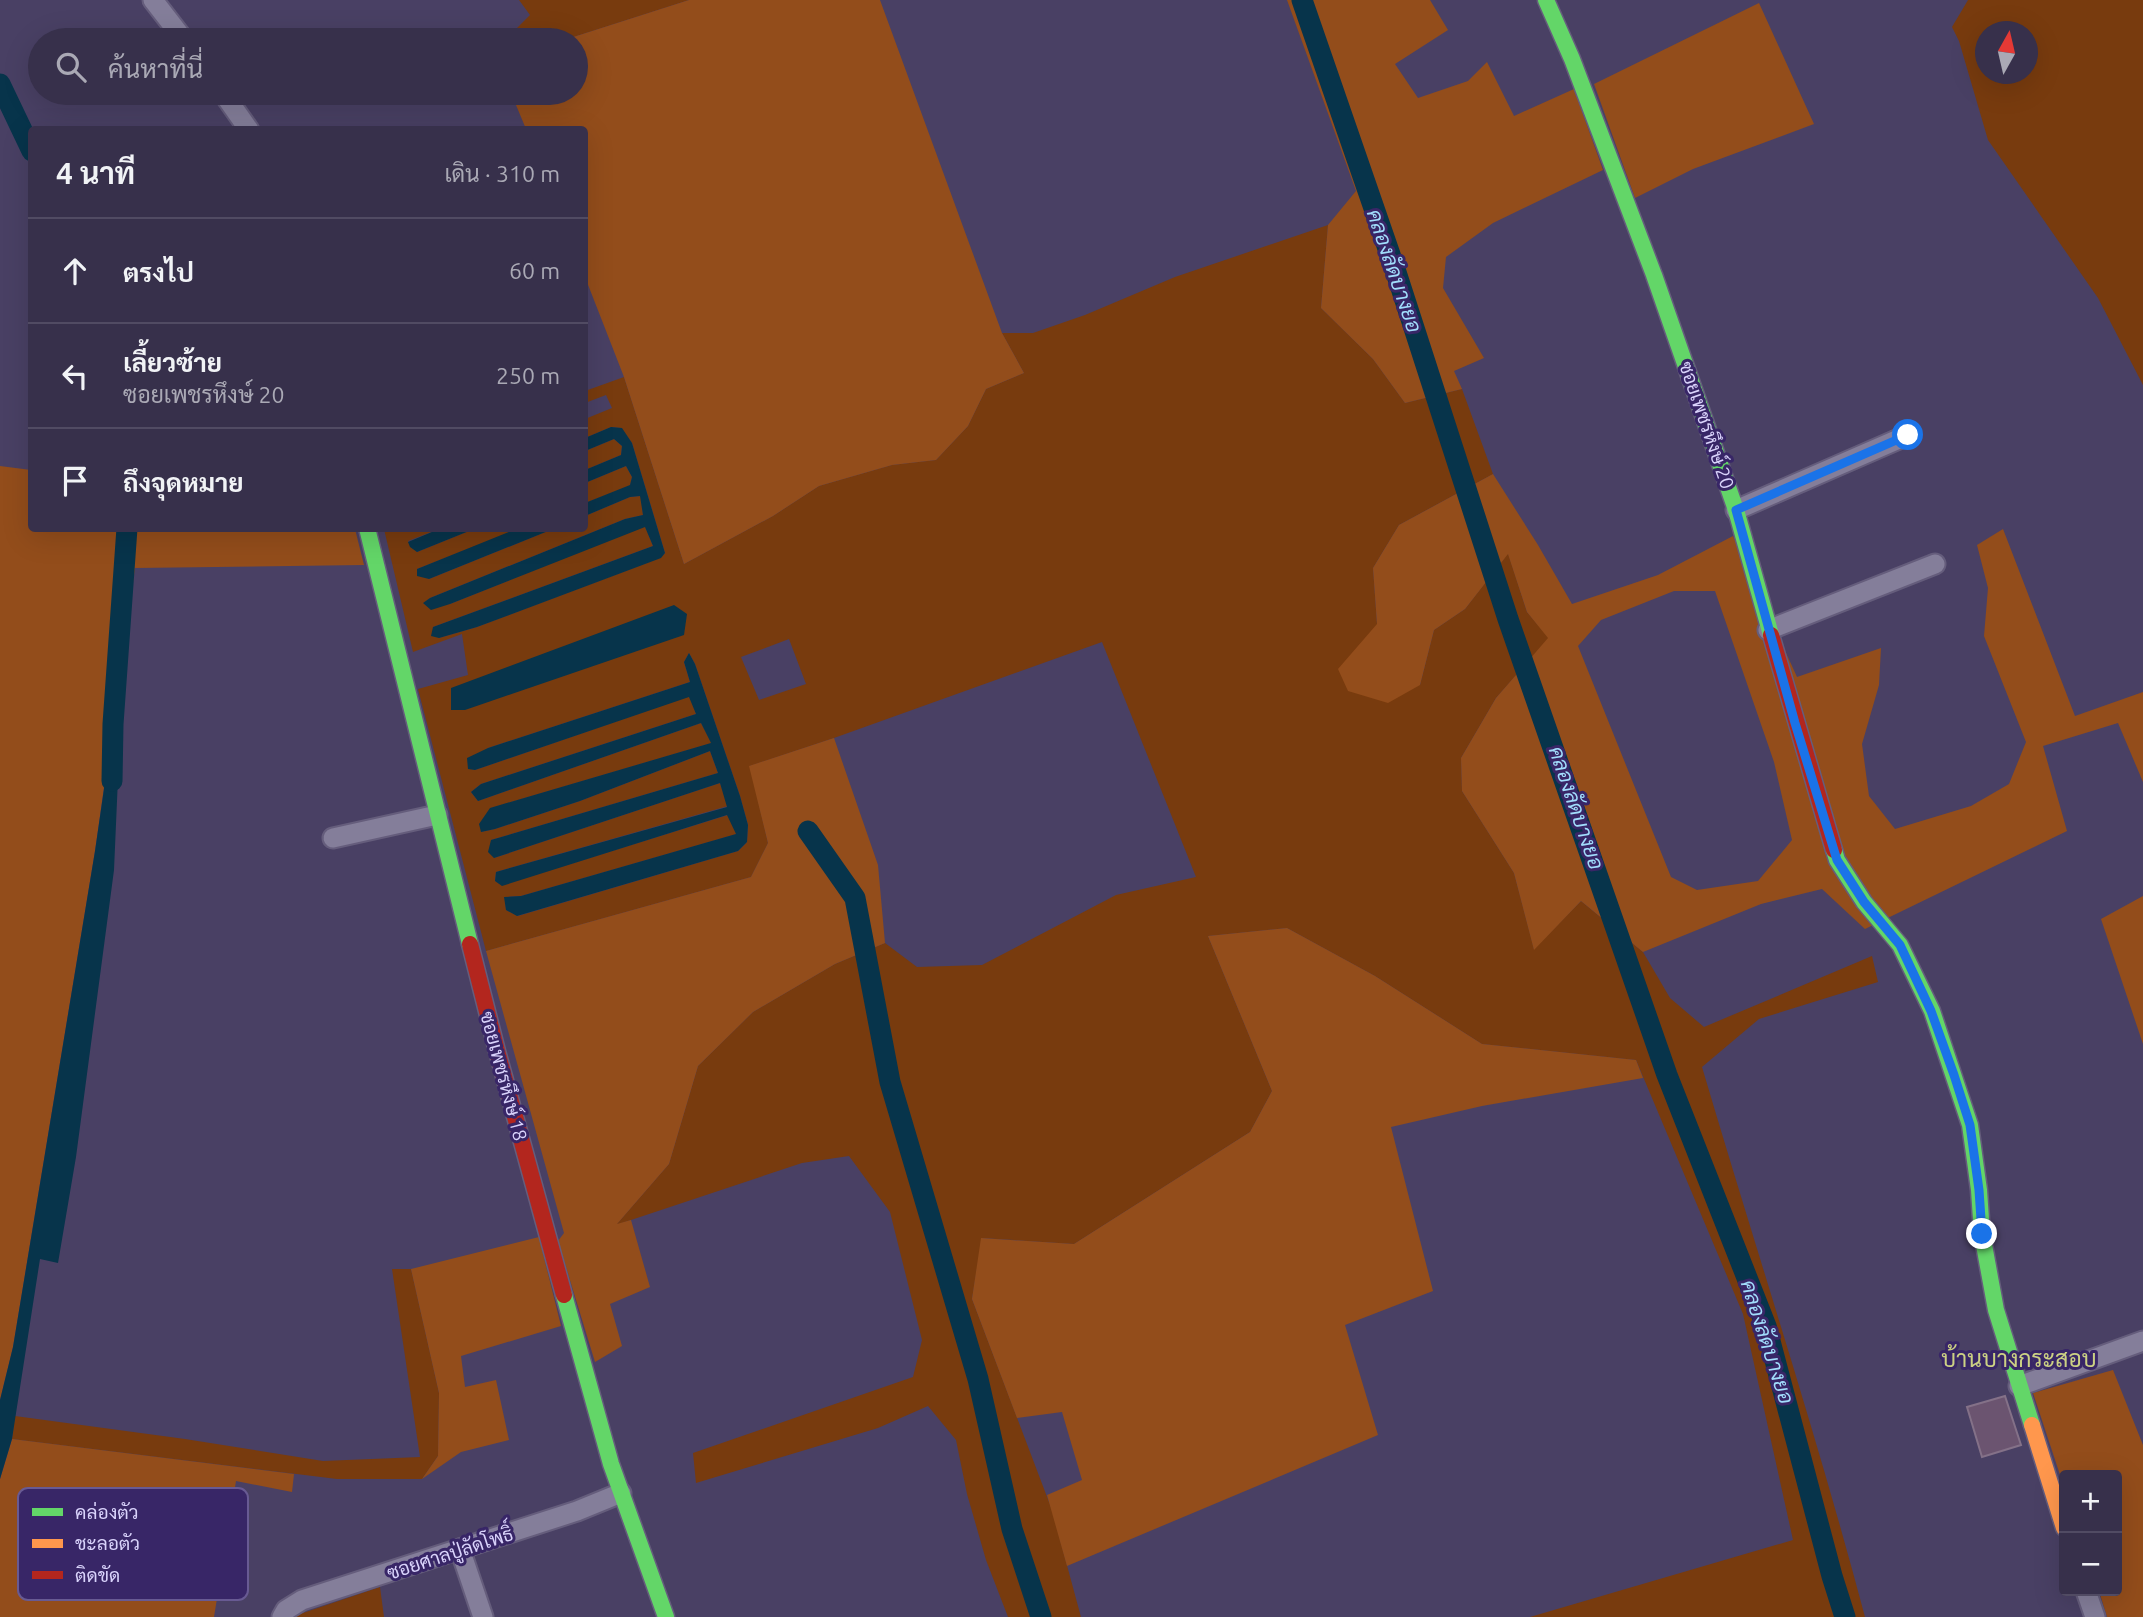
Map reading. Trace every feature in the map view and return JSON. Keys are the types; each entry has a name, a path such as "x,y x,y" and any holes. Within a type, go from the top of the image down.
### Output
{"street":[{"path":"153,0 175,28"},
{"name":"ซอยเพชรหึงษ์ 20","path":"1546,0 1577,72 1654,275 1736,510 1768,629 1837,860 1864,902 1900,945 1931,1011 1954,1075 1970,1125 1982,1234 1996,1310 2059,1512"},
{"path":"231,105 246,126"},
{"path":"1736,510 1908,435"},
{"name":"ซอยเพชรหึงษ์ 18","path":"368,532 497,1051 611,1464 666,1617"},
{"path":"1768,629 1936,564"},
{"path":"333,838 437,815"},
{"path":"2020,1386 2143,1340"},
{"name":"ซอยศาลปู่ลัดโพธิ์","path":"282,1617 286,1610 302,1600 578,1511 621,1493"},
{"path":"460,1549 483,1617"},
{"path":"2088,1596 2095,1617"}],"shaded area":[{"path":"519,0 689,0 588,32 588,28 517,28 530,15"},
{"path":"689,0 880,0 1002,333 1024,373 986,389 968,426 936,460 892,465 819,486 773,516 684,564 624,377 588,285 588,126 525,126 516,105 588,105 588,32"},
{"path":"1287,0 1430,0 1448,30 1395,64 1418,98 1468,81 1487,62 1514,116 1574,89 1603,170 1493,223 1446,257 1443,288 1484,358 1454,371 1462,389 1405,403 1373,359 1321,308 1328,225 1356,191"},
{"path":"1968,0 2143,0 2143,385 2098,298 1988,140 1959,41 1952,27"},
{"path":"1759,3 1814,124 1693,169 1635,198 1594,84"},
{"path":"1328,225 1321,308 1373,359 1405,403 1462,389 1493,474 1399,525 1373,568 1377,624 1420,685 1434,630 1465,609 1508,553 1527,612 1549,638 1496,698 1461,758 1462,791 1514,873 1534,949 1581,901 1643,952 1670,998 1704,1027 1872,956 1878,982 1759,1019 1702,1067 1806,1410 1865,1617 1530,1617 1793,1540 1743,1314 1636,1060 1482,1044 1375,976 1287,928 1208,936 1272,1091 1250,1132 1074,1244 982,1238 972,1299 1052,1510 1081,1617 1008,1617 986,1560 967,1494 956,1440 928,1406 878,1428 696,1483 693,1453 913,1377 922,1340 890,1212 849,1156 802,1163 616,1225 669,1164 698,1066 753,1012 835,964 885,943 917,967 982,965 1116,895 1196,877 1102,642 750,766 768,843 751,877 486,951 418,689 468,675 462,634 413,652 385,532 431,532 408,541 417,552 467,532 511,532 417,569 429,579 546,532 588,532 588,515 630,497 641,496 643,515 625,519 430,598 424,603 450,604 645,526 653,546 433,627 439,638 477,627 660,558 665,553 632,443 621,428 611,427 588,437 588,418 612,408 606,395 588,402 588,390 624,377 684,564 773,516 819,486 892,465 936,460 968,426 986,389 1024,373 1002,333 1033,333 1085,315 1175,277","holes":["789,639 806,684 759,700 741,657","689,653 740,796 748,825 747,842 738,851 518,916 506,910 505,897 521,896 737,834 728,815 502,885 495,881 496,872 728,806 720,783 494,858 491,840 718,773 710,751 580,801 481,832 491,808 712,743 701,723 478,801 471,792 481,784 696,714 690,696 475,770 468,768 488,748 690,682 684,662"]},
{"path":"614,439 622,446 621,455 588,469 588,450"},
{"path":"0,466 28,470 28,532 356,532 364,565 135,568 95,851 13,1347 0,1400"},
{"path":"626,466 632,477 630,486 588,502 588,482"},
{"path":"1493,474 1572,604 1658,575 1733,536 1797,677 1881,648 1879,685 1862,744 1869,796 1895,829 1971,806 2009,784 2026,742 1984,636 1988,588 1977,545 2003,529 2075,716 2143,692 2143,782 2118,723 2043,746 2067,831 1865,929 1822,889 1761,904 1643,952 1581,901 1534,950 1514,873 1462,791 1461,758 1496,698 1548,638 1527,612 1508,554 1465,609 1434,630 1420,685 1388,703 1348,691 1338,669 1377,624 1373,568 1399,525","holes":["1674,591 1715,591 1774,762 1792,840 1758,881 1697,890 1671,877 1578,646 1601,620"]},
{"path":"834,738 878,865 885,943 835,964 753,1012 698,1066 669,1164 617,1224 631,1220 650,1287 610,1304 622,1346 595,1362 558,1241 564,1233 486,951 751,877 768,843 749,766"},
{"path":"2143,896 2143,1044 2101,919"},
{"path":"1287,928 1375,976 1482,1044 1636,1060 1643,1078 1482,1106 1391,1127 1433,1291 1345,1325 1378,1435 1067,1566 1047,1495 1082,1480 1062,1412 1017,1418 972,1299 981,1238 1074,1244 1250,1132 1272,1091 1208,936"},
{"path":"539,1237 561,1326 461,1356 465,1387 496,1380 509,1440 461,1452 422,1479 438,1456 439,1393 411,1269"},
{"path":"392,1269 411,1269 439,1393 438,1456 422,1479 337,1479 12,1439 15,1416 323,1461 420,1457"},
{"path":"2113,1370 2143,1445 2143,1617 2107,1617 2101,1596 2122,1596 2122,1470 2059,1472 2033,1393"},
{"path":"12,1439 294,1474 292,1492 236,1481 235,1488 18,1488 18,1600 217,1600 214,1617 0,1617 0,1479"},
{"path":"380,1587 384,1617 291,1617"}],"water":[{"path":"611,427 622,428 632,443 665,553 661,558 477,627 439,638 431,636 433,627 653,546 645,527 450,604 431,610 423,603 625,519 643,515 640,496 630,497 588,515 588,502 630,485 632,477 626,466 588,482 588,469 621,455 622,446 614,439 588,450 588,437"},
{"path":"432,532 467,532 417,552 408,542"},
{"path":"509,532 546,532 429,579 417,576 417,569"},
{"path":"674,605 687,614 684,635 465,710 451,710 451,688"},
{"path":"689,653 740,796 748,825 747,842 738,851 517,916 506,910 504,897 521,896 736,834 727,815 502,886 495,881 496,872 727,807 720,783 494,858 488,852 491,840 718,773 710,751 580,801 481,832 479,824 490,808 711,743 701,723 478,801 471,792 481,784 696,714 689,697 475,770 468,769 467,758 488,748 690,682 684,662"},
{"path":"109,754 119,755 114,870 76,1157 58,1263 40,1259 12,1439 0,1479 0,1400 13,1347"}],"building":[{"path":"2005,1396 2021,1445 1982,1457 1967,1407"}],"waterway":[{"name":"คลองลัดบางยอ","path":"1302,0 1394,266 1508,619 1667,1075 1766,1326 1845,1617"},
{"path":"0,84 28,143"},
{"path":"112,781 113,724 127,532"},
{"path":"808,831 855,898 890,1082 978,1379 1012,1529 1041,1617"}],"traffic: fast":[{"path":"1546,0 1572,59 1654,275 1736,510 1771,635"},
{"path":"368,532 470,944"},
{"path":"1834,850 1837,860 1864,902 1900,945 1932,1011 1970,1125 1982,1234 1996,1310 2032,1425"},
{"path":"564,1295 611,1464 666,1617"}],"traffic: slow":[{"path":"2032,1425 2059,1512"}],"traffic: jam":[{"path":"1771,635 1834,850"},
{"path":"470,944 564,1295"}],"district":[{"name":"บ้านบางกระสอบ","path":"2019,1359"}],"route":[{"path":"1908,435 1736,510 1795,723 1837,860 1872,913 1900,945 1931,1011 1954,1075 1970,1125 1982,1234"}]}
